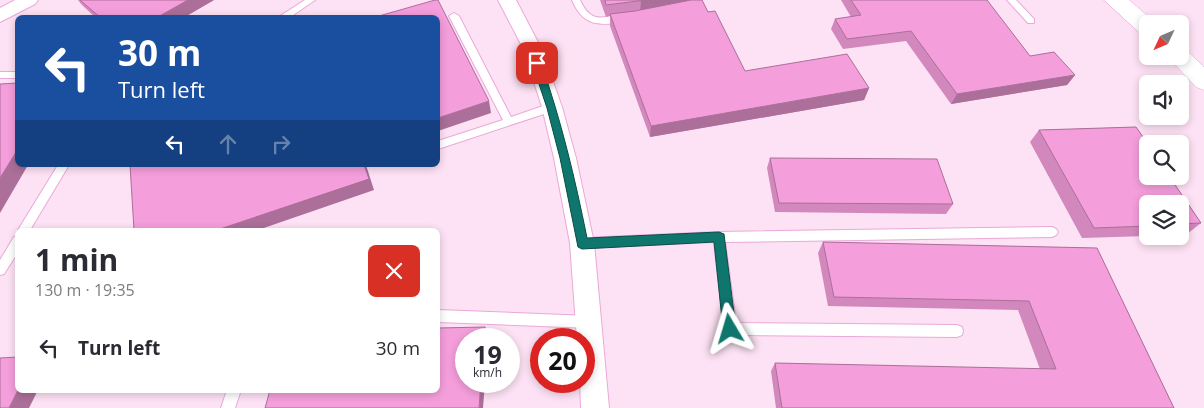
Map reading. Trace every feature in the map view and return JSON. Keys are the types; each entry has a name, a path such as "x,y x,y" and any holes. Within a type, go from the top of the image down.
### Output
{"main road":[{"path":"1115,0 1139,20"},
{"path":"1187,65 1204,81"}],"street":[{"path":"0,16 29,0"},
{"path":"507,0 532,48 552,108 565,158 582,244 590,322 595,408"}],"lane":[{"path":"286,15 311,0"},
{"path":"576,0 580,11 593,20 602,22 630,18"},
{"path":"1011,0 1031,21"},
{"path":"454,16 508,120"},
{"path":"0,75 15,75"},
{"path":"440,144 508,120 552,108"},
{"path":"25,228 63,167"},
{"path":"582,244 719,237 1052,232"},
{"path":"719,237 730,329 957,331"},
{"path":"0,270 15,246"},
{"path":"440,316 590,322"},
{"path":"228,408 233,393"}],"building":[{"path":"80,0 188,0 161,15 98,15"},
{"path":"438,0 489,101 440,117 440,15 382,15"},
{"path":"605,0 646,0 606,5"},
{"path":"691,0 702,0 708,12 715,11 745,71 847,54 869,88 651,126 610,14"},
{"path":"851,0 987,0 1030,56 1054,52 1075,75 957,94 911,31 847,39 835,19 861,15"},
{"path":"15,83 15,154 0,178 0,84"},
{"path":"1136,127 1142,135 1139,135 1139,185 1175,185 1182,195 1139,195 1139,226 1094,228 1039,130"},
{"path":"770,158 937,159 953,204 779,203"},
{"path":"130,167 365,167 369,179 223,228 134,228"},
{"path":"1189,205 1201,223 1189,224"},
{"path":"823,242 1097,248 1174,408 782,408 775,363 1056,369 1029,301 834,297"},
{"path":"485,327 455,328 455,393 480,393 479,408 265,408 269,393 440,393 440,328"},
{"path":"15,357 16,393 9,408 0,408 0,358"}],"route":[{"path":"537,63 552,108 565,158 582,244 719,237 730,329"}]}
